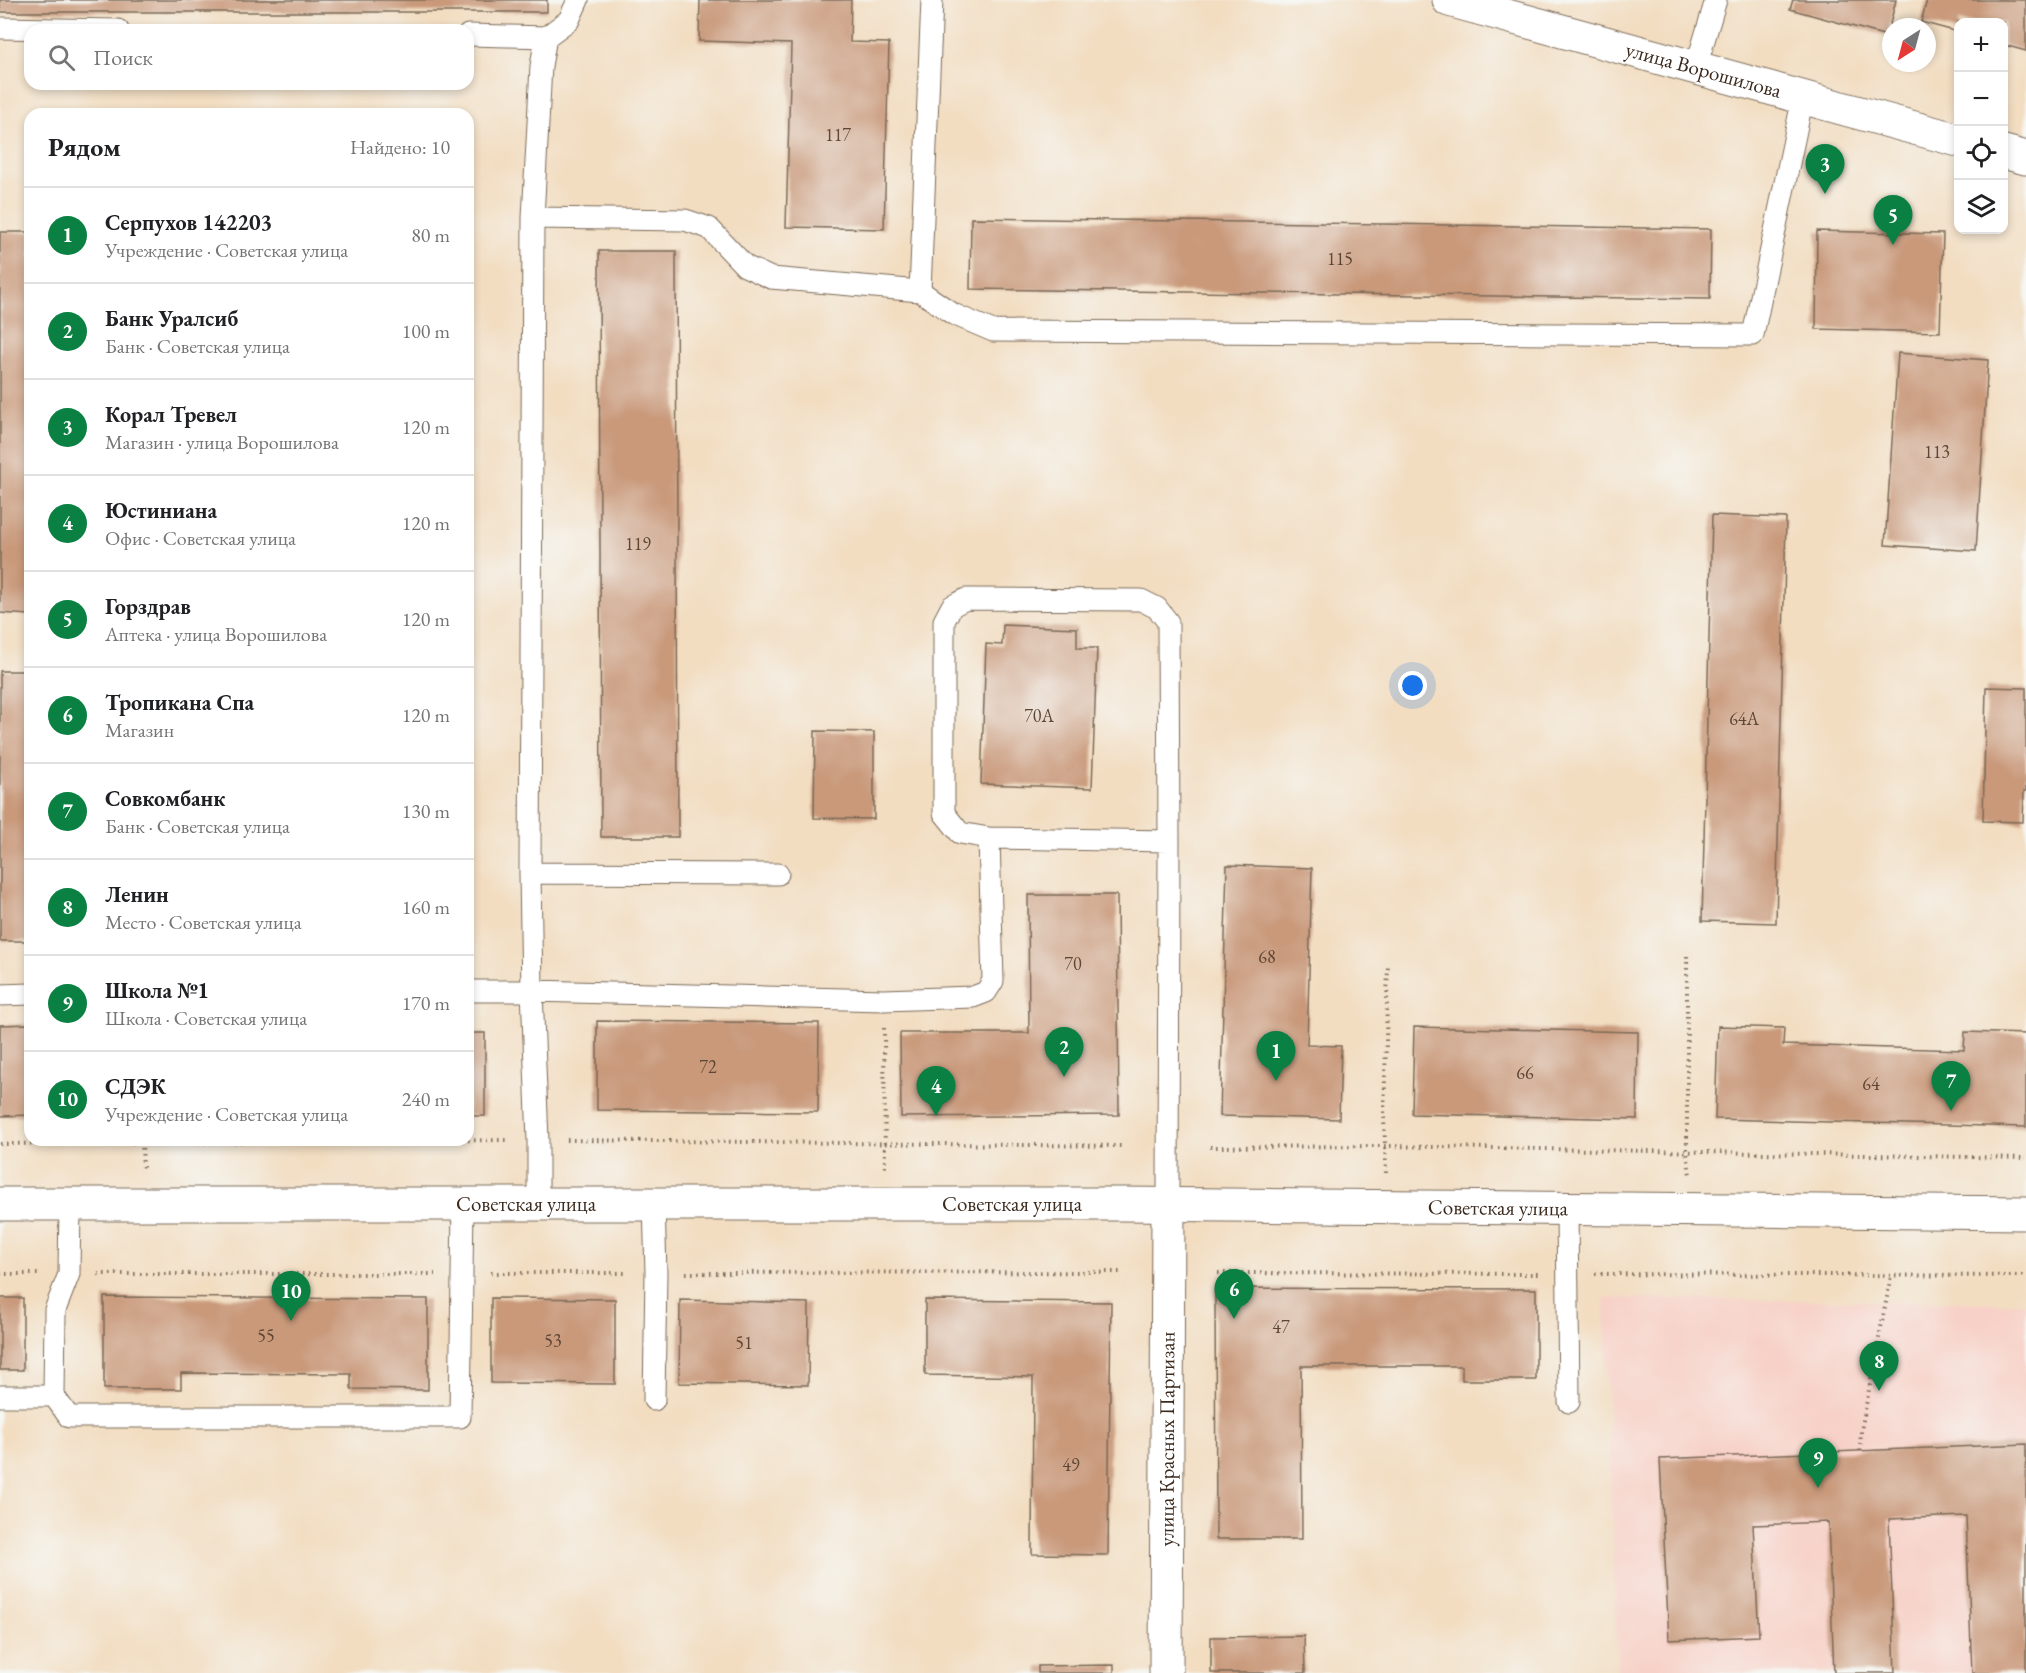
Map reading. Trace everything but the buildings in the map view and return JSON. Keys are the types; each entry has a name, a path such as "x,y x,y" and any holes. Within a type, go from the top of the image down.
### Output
{"street":[{"name":"улица Ворошилова","path":"1449,0 1954,139"},
{"path":"2008,153 2026,158"},
{"name":"Советская улица","path":"0,1204 1168,1205 2026,1213"},
{"name":"улица Красных Партизан","path":"1166,1673 1168,1205"}],"lane":[{"path":"474,35 546,37 569,20 578,0"},
{"path":"920,291 932,0"},
{"path":"1696,68 1716,0"},
{"path":"0,28 24,28"},
{"path":"537,1204 538,1140 530,873 533,218 541,66 546,37"},
{"path":"533,218 685,220 709,228 745,266 771,278 920,291 953,314 993,331 1753,335 1803,97"},
{"path":"1168,1205 1169,841 1167,622 1157,608 1141,600 966,599 952,606 944,621 944,813 960,834 989,838 1169,841"},
{"path":"474,992 884,1000 974,997 986,992 993,981 989,838"},
{"path":"530,873 778,874"},
{"path":"0,995 24,994"},
{"path":"70,1204 69,1274 55,1310 54,1396 69,1417 460,1417 464,1204"},
{"path":"654,1204 656,1273 654,1400"},
{"path":"1567,1209 1569,1402"},
{"path":"0,1396 54,1396"}],"path":[{"path":"1687,957 1687,1151 1694,1210"},
{"path":"1386,1206 1384,1117 1388,964"},
{"path":"884,1000 886,1204"},
{"path":"1210,1147 1385,1146 2026,1158"},
{"path":"0,1274 1123,1272"},
{"path":"1218,1273 2026,1276"},
{"path":"1860,1451 1861,1431 1891,1276"}],"shaded area":[{"path":"1604,1298 2026,1303 2026,1673 1617,1673"}],"place":[{"name":"Корал Тревел","path":"1825,194"},
{"name":"Горздрав","path":"1893,245"},
{"name":"Банк Уралсиб","path":"1064,1077"},
{"name":"Серпухов 142203","path":"1276,1081"},
{"name":"Совкомбанк","path":"1951,1111"},
{"name":"Юстиниана","path":"936,1116"},
{"name":"Тропикана Спа","path":"1234,1319"},
{"name":"СДЭК","path":"291,1321"},
{"name":"Ленин","path":"1879,1391"},
{"name":"Школа №1","path":"1818,1488"}]}
